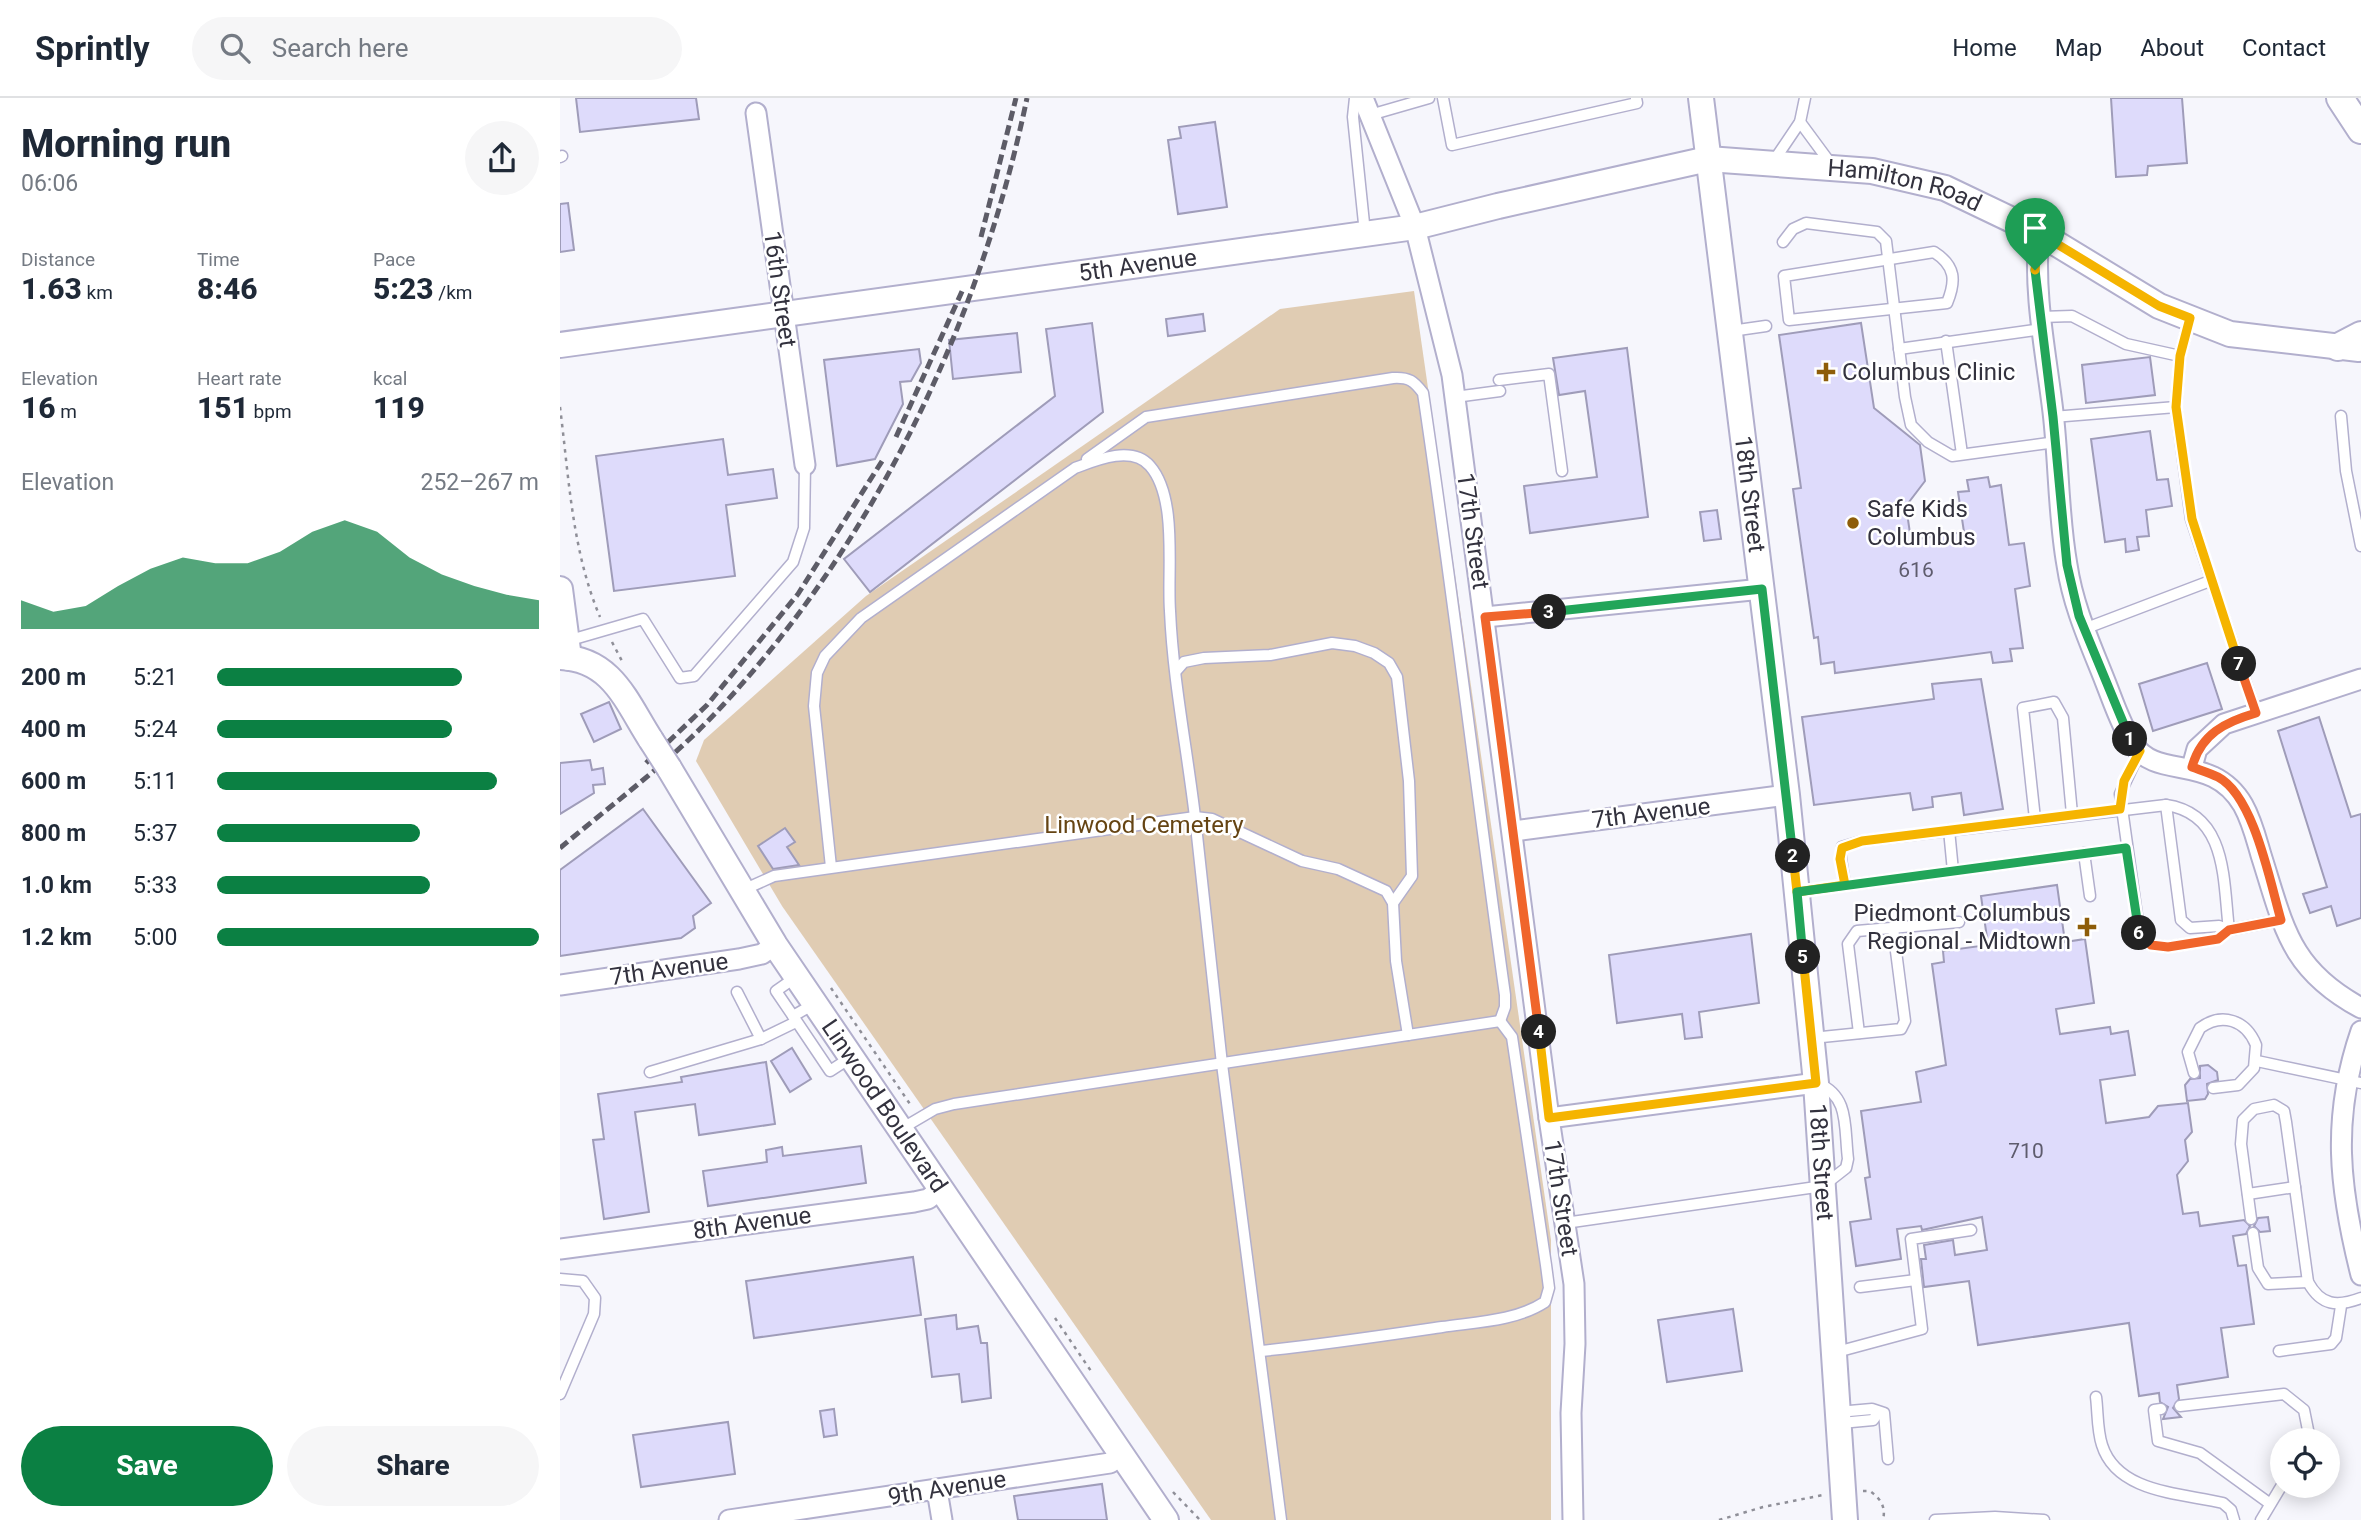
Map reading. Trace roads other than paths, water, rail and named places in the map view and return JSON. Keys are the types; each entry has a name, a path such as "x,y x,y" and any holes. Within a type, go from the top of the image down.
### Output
{"main road":[{"path":"2340,98 2361,130"}],"street":[{"name":"18th Street","path":"1700,98 1731,331 1797,892 1816,1083 1845,1520"},
{"name":"17th Street","path":"1366,107 1415,227 1455,397 1514,831 1549,1118 1574,1284 1575,1344 1571,1413 1573,1520"},
{"name":"16th Street","path":"756,113 805,465"},
{"name":"5th Avenue","path":"560,345 1415,227 1498,205 1708,159"},
{"name":"Hamilton Road","path":"1708,159 1872,171 1945,188 2039,233 2159,306 2230,334 2353,344"},
{"path":"2039,233 2035,270 2056,442 2067,565 2084,629 2122,721 2133,745 2151,761 2192,767 2220,778 2241,802 2251,821 2281,920 2296,954 2325,985 2361,1008"},
{"path":"560,589 565,652"},
{"path":"1485,617 1762,589"},
{"name":"Linwood Boulevard","path":"565,652 605,671 619,672 652,740 775,945 851,1057 910,1124 941,1189 1166,1520"},
{"path":"2192,767 2197,749 2209,735 2224,724 2361,679"},
{"name":"7th Avenue","path":"1514,831 1787,795"},
{"name":"7th Avenue","path":"560,985 739,960 762,954 775,945"},
{"path":"2359,1266 2346,1212 2339,1142 2354,1082 2361,1031"},
{"path":"1549,1118 1816,1083"},
{"name":"8th Avenue","path":"560,1249 914,1202 928,1199 941,1189"},
{"name":"9th Avenue","path":"729,1520 1110,1464 1121,1455"},
{"path":"937,1490 942,1520"}],"lane":[{"path":"1355,98 1353,117 1365,234"},
{"path":"1366,107 1429,98"},
{"path":"1443,98 1452,145 1637,103 1636,98"},
{"path":"1772,164 1800,122 1805,98"},
{"path":"1800,122 1833,168"},
{"path":"1783,242 1793,229 1806,223 1877,232 1886,241 1891,259 1894,308 1911,425 1943,452 1952,456 2056,442"},
{"path":"1934,252 1944,258 1952,270 1955,285 1947,303 1789,320 1784,275 1891,259 1934,252"},
{"path":"1899,349 2072,316 2126,344 2180,356"},
{"path":"2190,318 2180,356 2176,407 2192,519 2210,581 2256,713"},
{"path":"1731,331 1766,326"},
{"path":"1946,341 1962,454"},
{"path":"1455,397 1549,374 1562,471"},
{"path":"831,867 814,706 817,673 825,656 861,618 1146,417 1407,377 1415,382 1423,393 1448,566 1466,726 1505,995 1505,1007 1500,1021"},
{"path":"2053,417 2176,407"},
{"path":"2341,416 2346,471 2361,545"},
{"path":"1075,468 1098,459 1126,455 1149,464 1160,482 1170,532 1170,610 1222,1064 1281,1520"},
{"path":"565,652 606,630 643,619 680,678 694,676 793,562 804,528 805,465"},
{"path":"2084,629 2210,581"},
{"path":"1177,670 1184,662 1204,658 1270,655 1332,643 1355,646 1390,663 1397,677 1399,690 1409,781 1412,858 1412,876 1393,903"},
{"path":"2035,819 2023,708 2038,703 2054,702 2063,718 2072,814"},
{"path":"2140,751 2124,781 2120,809 2140,936 2159,947 2218,939 2229,930 2281,920"},
{"path":"2166,804 2181,920 2190,928 2219,926 2229,930"},
{"path":"1845,885 1840,859 1842,848 1862,841 2166,804 2191,813 2204,823 2217,841 2229,930"},
{"path":"742,890 774,876 1195,817 1222,824 1302,861 1338,869 1386,891 1393,903 1396,961 1408,1035"},
{"path":"1949,830 1953,871"},
{"path":"1797,892 2126,848"},
{"path":"2084,853 2090,896"},
{"path":"1859,1033 1848,944 1857,931 1959,922"},
{"path":"1811,1038 1901,1029 1905,1021 1893,928"},
{"path":"797,977 776,991 830,1071 851,1057"},
{"path":"737,992 761,1039"},
{"path":"650,1072 761,1039 795,1019 815,1003"},
{"path":"2194,1073 2189,1061 2190,1043 2200,1028 2215,1020 2233,1021 2248,1030 2256,1045 2257,1061 2250,1075 2238,1085 2223,1089 2213,1088"},
{"path":"910,1124 935,1109 954,1104 1500,1021"},
{"path":"1261,1351 1318,1346 1503,1318 1535,1309 1545,1302 1549,1288 1511,1037 1500,1021"},
{"path":"2257,1061 2354,1082"},
{"path":"2251,1219 2241,1144 2244,1120 2254,1109 2266,1105 2280,1106 2284,1111 2308,1282 2315,1295 2325,1302 2341,1306 2361,1298"},
{"path":"1565,1223 1823,1186"},
{"path":"2248,1194 2295,1187"},
{"path":"1833,1353 1922,1329 1911,1239 1970,1230"},
{"path":"2253,1233 2258,1268 2268,1284 2308,1282"},
{"path":"560,1279 583,1282 595,1297 594,1314 560,1394"},
{"path":"1860,1287 1916,1280"},
{"path":"2279,1351 2331,1344 2336,1338 2341,1306"},
{"path":"2180,1406 2284,1394 2304,1410 2309,1428"},
{"path":"2096,1396 2101,1441 2118,1472 2135,1482 2222,1503 2231,1510 2234,1520"},
{"path":"1838,1418 1872,1409 1884,1413 1888,1459"},
{"path":"2161,1409 2154,1410 2158,1441 2200,1453 2269,1503"},
{"path":"2261,1520 2273,1498"},
{"path":"1935,1520 1995,1517 2043,1520"}],"railway":[{"path":"981,237 1016,98"},
{"path":"560,848 665,761 723,705 778,640 829,571 875,498 916,422 982,263 1007,181 1027,98"},
{"path":"896,437 964,287"},
{"path":"646,763 707,705 798,594 884,458"}],"place":[{"name":"Columbus Clinic","path":"1826,372"},
{"name":"Safe Kids Columbus","path":"1853,523"},
{"name":"Piedmont Columbus Regional - Midtown","path":"2087,927"}],"park label":[{"name":"Linwood Cemetery","path":"1144,825"}]}
